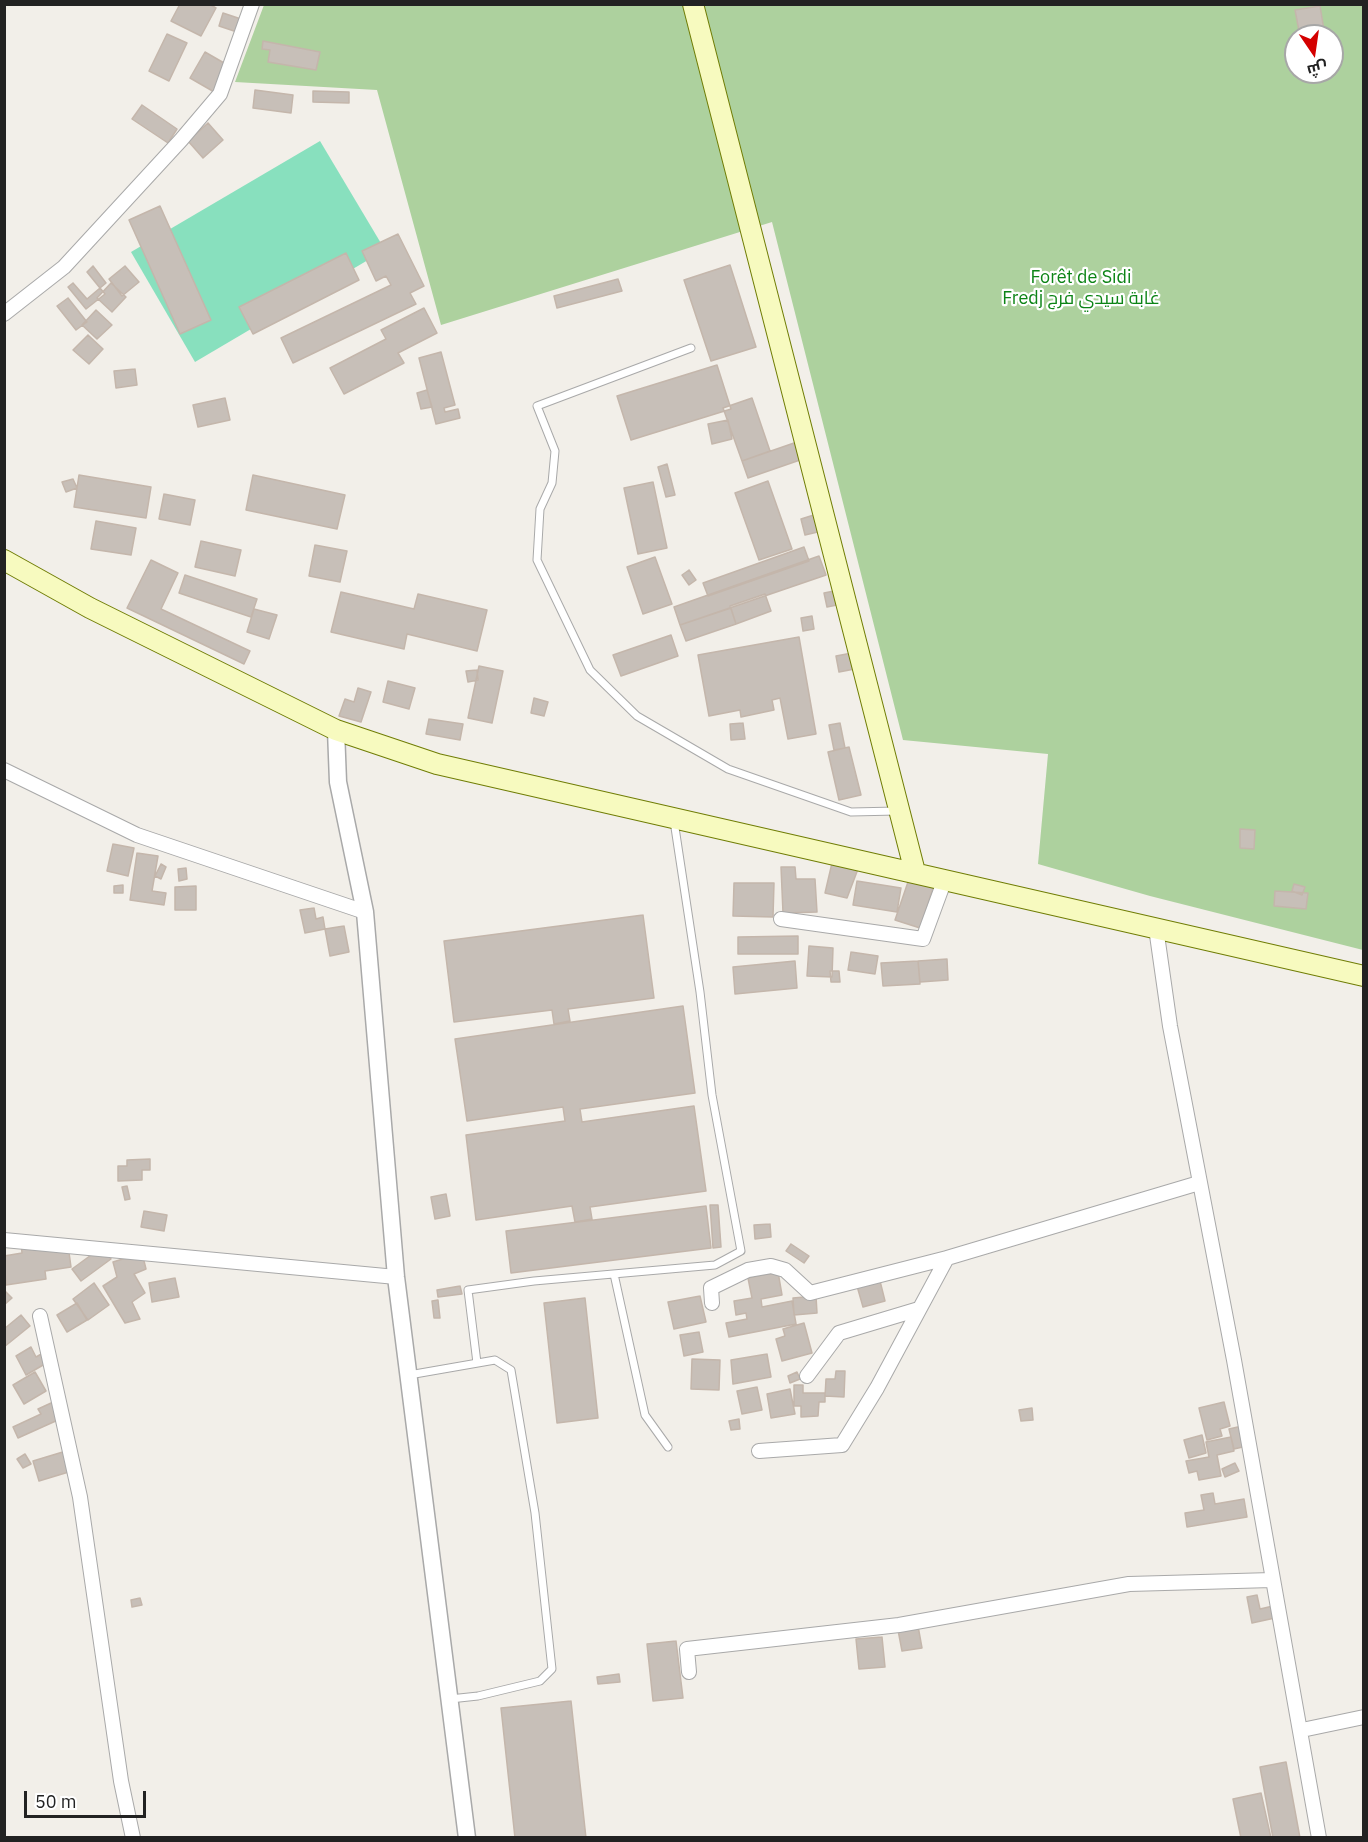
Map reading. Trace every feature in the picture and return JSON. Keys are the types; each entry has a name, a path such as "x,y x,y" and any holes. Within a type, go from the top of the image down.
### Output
{"main road":[{"path":"693,4 915,872"},
{"path":"4,560 90,608 336,730 437,764 1364,976"}],"street":[{"path":"4,314 64,267 181,140 220,94 252,4"},
{"path":"336,730 338,782 364,912 396,1277 467,1838"},
{"path":"4,770 137,835 364,912"},
{"path":"782,919 923,939 945,879"},
{"path":"1156,928 1170,1026 1234,1360 1272,1580 1302,1730 1319,1838"},
{"path":"712,1303 711,1288 748,1270 771,1266 785,1270 810,1293 947,1258 1199,1183"},
{"path":"4,1240 396,1277"},
{"path":"759,1451 842,1445 877,1388 947,1258"},
{"path":"807,1376 839,1333 919,1309"},
{"path":"40,1316 80,1497 121,1781 133,1838"},
{"path":"689,1672 687,1649 899,1625 1129,1584 1272,1580"},
{"path":"1302,1730 1364,1717"}],"lane":[{"path":"691,348 537,406 555,451 552,483 540,509 537,560 590,670 637,716 728,769 851,812 900,811"},
{"path":"477,1363 468,1290 715,1265 741,1251 712,1095 673,818"},
{"path":"614,1274 645,1415 668,1447"},
{"path":"409,1375 495,1359 511,1370 535,1513 552,1669 540,1681 478,1696 449,1699"}],"green space":[{"name":"Forêt de Sidi Fredj غابة سيدي فرج","path":"264,5 1363,5 1363,950 1150,896 1038,864 1048,754 903,740 772,222 441,325 377,90 235,82"},
{"path":"320,141 385,250 195,362 131,252"}],"building":[{"path":"180,4 209,4 216,8 201,36 171,21"},
{"path":"1320,6 1323,24 1298,24 1295,10"},
{"path":"223,13 247,21 243,34 219,26"},
{"path":"167,34 187,43 169,81 149,71"},
{"path":"263,41 320,52 316,70 268,62 270,50 262,49"},
{"path":"205,52 231,67 216,93 190,78"},
{"path":"255,90 293,95 291,113 253,108"},
{"path":"313,91 349,92 349,103 313,102"},
{"path":"142,105 177,129 168,143 132,119"},
{"path":"208,123 223,140 203,158 188,141"},
{"path":"160,206 211,320 180,334 129,220"},
{"path":"398,234 424,286 410,293 416,304 293,363 281,338 391,285 386,276 376,281 362,251"},
{"path":"346,253 359,280 253,334 239,307"},
{"path":"730,265 756,347 711,361 684,280"},
{"path":"93,266 106,283 100,288 87,272"},
{"path":"125,266 139,282 122,296 109,279"},
{"path":"618,279 622,291 557,308 554,296"},
{"path":"73,283 87,299 100,288 105,294 86,309 68,287"},
{"path":"111,283 126,297 112,312 97,298"},
{"path":"68,298 87,322 76,330 57,306"},
{"path":"424,308 437,333 398,353 404,363 344,394 330,368 386,339 381,330"},
{"path":"96,310 112,325 97,339 82,325"},
{"path":"88,335 103,349 89,364 73,350"},
{"path":"441,352 455,405 444,408 445,412 458,409 460,418 436,424 419,358"},
{"path":"717,365 731,409 631,440 617,396"},
{"path":"135,369 137,385 116,388 114,371"},
{"path":"427,390 432,407 421,409 417,393"},
{"path":"225,398 230,420 198,427 193,405"},
{"path":"752,398 770,451 742,461 723,408"},
{"path":"728,420 732,439 712,444 708,424"},
{"path":"794,443 800,460 748,478 742,461"},
{"path":"667,464 675,495 666,497 658,467"},
{"path":"79,475 151,487 146,518 74,507"},
{"path":"253,475 345,495 337,529 246,510"},
{"path":"73,479 77,488 66,492 62,482"},
{"path":"768,481 792,549 759,560 735,493"},
{"path":"653,482 667,548 638,554 624,488"},
{"path":"164,494 195,500 190,525 159,519"},
{"path":"817,514 822,531 805,535 801,519"},
{"path":"96,521 136,528 131,555 91,549"},
{"path":"201,541 241,550 235,576 195,567"},
{"path":"315,545 347,551 340,582 309,576"},
{"path":"804,547 809,561 708,596 703,583"},
{"path":"819,556 826,575 680,625 674,607"},
{"path":"655,557 672,604 643,614 627,567"},
{"path":"151,560 178,573 161,609 250,651 244,664 127,608"},
{"path":"689,570 696,580 689,585 682,575"},
{"path":"185,575 257,599 251,617 179,593"},
{"path":"844,589 847,603 827,607 824,593"},
{"path":"341,592 414,609 418,594 487,610 477,651 407,634 404,649 331,632"},
{"path":"765,594 771,611 736,624 730,606"},
{"path":"731,608 736,624 686,641 680,625"},
{"path":"254,609 277,615 269,639 247,632"},
{"path":"812,616 814,629 803,631 801,618"},
{"path":"671,635 678,656 621,676 613,655"},
{"path":"799,637 816,734 788,739 780,698 772,700 774,710 741,717 740,710 709,716 698,655"},
{"path":"857,652 860,668 839,672 836,656"},
{"path":"479,666 503,671 492,723 468,718"},
{"path":"477,670 478,680 468,682 466,671"},
{"path":"388,681 415,688 409,709 383,702"},
{"path":"358,688 371,692 361,722 339,716 345,699 354,702"},
{"path":"534,698 548,702 544,716 531,713"},
{"path":"429,719 463,724 460,740 426,734"},
{"path":"743,723 745,739 731,740 730,724"},
{"path":"840,723 845,748 834,750 829,725"},
{"path":"849,747 861,795 839,800 828,752"},
{"path":"1240,829 1255,830 1254,849 1240,848"},
{"path":"113,844 134,848 128,876 107,871"},
{"path":"137,853 158,856 152,891 166,893 164,905 130,900"},
{"path":"832,863 858,869 847,898 825,893"},
{"path":"161,864 166,867 161,879 155,876"},
{"path":"781,867 795,867 796,879 815,879 817,912 783,913"},
{"path":"186,868 187,879 179,881 178,869"},
{"path":"909,879 933,888 920,928 895,920"},
{"path":"857,881 901,888 897,912 853,905"},
{"path":"734,883 774,883 773,917 733,916"},
{"path":"1294,884 1305,887 1302,895 1292,891"},
{"path":"123,885 123,893 114,893 114,886"},
{"path":"196,886 196,910 175,910 175,887"},
{"path":"1275,891 1308,893 1306,909 1274,906"},
{"path":"314,908 316,919 323,917 325,929 305,933 300,910"},
{"path":"643,915 654,998 568,1009 570,1021 554,1024 552,1010 454,1022 444,941"},
{"path":"344,926 349,952 330,956 325,929"},
{"path":"798,936 798,954 738,954 738,937"},
{"path":"809,946 833,948 832,977 807,976"},
{"path":"851,952 878,956 875,974 848,970"},
{"path":"947,959 948,980 920,982 918,961"},
{"path":"795,961 797,988 735,994 733,967"},
{"path":"918,961 920,984 883,986 881,963"},
{"path":"830,971 839,971 840,982 831,982"},
{"path":"683,1006 695,1093 580,1109 582,1122 694,1106 706,1191 590,1207 592,1219 575,1222 572,1206 476,1220 466,1135 565,1121 563,1107 467,1121 455,1039"},
{"path":"150,1159 150,1170 142,1170 142,1180 118,1181 118,1166 127,1166 127,1160"},
{"path":"127,1186 130,1199 125,1200 122,1187"},
{"path":"446,1194 450,1216 435,1219 431,1197"},
{"path":"710,1205 718,1205 721,1247 713,1248"},
{"path":"706,1206 711,1248 511,1273 506,1231"},
{"path":"144,1211 167,1215 164,1231 141,1227"},
{"path":"770,1224 771,1237 755,1239 754,1225"},
{"path":"21,1243 68,1245 71,1267 45,1271 46,1279 6,1285 4,1256 22,1253"},
{"path":"791,1244 809,1256 804,1263 786,1251"},
{"path":"102,1247 111,1259 81,1281 72,1269"},
{"path":"142,1253 146,1269 134,1274 145,1293 132,1302 140,1319 125,1323 103,1286 117,1277 113,1262"},
{"path":"778,1272 782,1295 761,1299 762,1307 792,1301 796,1324 729,1337 726,1323 747,1319 746,1313 736,1315 734,1301 752,1298 748,1278"},
{"path":"175,1278 179,1297 152,1302 149,1283"},
{"path":"880,1281 885,1301 863,1307 857,1286"},
{"path":"94,1283 109,1305 88,1320 73,1299"},
{"path":"460,1286 462,1294 438,1297 437,1290"},
{"path":"4,1290 12,1298 4,1305"},
{"path":"700,1296 706,1322 674,1329 668,1302"},
{"path":"816,1296 817,1313 794,1315 793,1298"},
{"path":"585,1298 598,1418 557,1423 544,1303"},
{"path":"438,1300 440,1318 434,1318 432,1301"},
{"path":"77,1303 87,1320 67,1332 57,1315"},
{"path":"21,1315 30,1326 4,1347 4,1329"},
{"path":"804,1323 812,1353 782,1361 776,1339 785,1336 783,1329"},
{"path":"699,1332 703,1352 684,1356 680,1335"},
{"path":"31,1347 36,1357 45,1352 50,1361 26,1375 16,1356"},
{"path":"767,1354 771,1377 733,1384 731,1360"},
{"path":"692,1359 720,1360 719,1390 691,1389"},
{"path":"836,1371 845,1371 844,1397 825,1396 826,1379 835,1379"},
{"path":"35,1372 46,1391 24,1404 13,1385"},
{"path":"797,1372 800,1379 790,1383 788,1376"},
{"path":"794,1385 803,1385 803,1393 825,1393 825,1402 819,1402 818,1416 801,1417 801,1406 794,1406"},
{"path":"757,1387 762,1410 742,1414 737,1391"},
{"path":"790,1389 795,1414 771,1418 767,1394"},
{"path":"62,1398 69,1415 18,1438 13,1427 41,1414 38,1409"},
{"path":"1224,1402 1230,1426 1220,1429 1222,1436 1207,1440 1199,1408"},
{"path":"1032,1408 1033,1420 1021,1421 1019,1410"},
{"path":"739,1419 740,1429 731,1430 729,1421"},
{"path":"1242,1426 1247,1446 1234,1449 1229,1429"},
{"path":"1202,1435 1206,1453 1189,1458 1184,1440"},
{"path":"1231,1437 1234,1451 1217,1455 1221,1476 1199,1480 1197,1471 1189,1473 1186,1461 1209,1457 1206,1442"},
{"path":"66,1451 72,1471 39,1481 33,1461"},
{"path":"25,1454 31,1464 23,1468 17,1459"},
{"path":"1235,1463 1239,1471 1225,1477 1222,1469"},
{"path":"1213,1493 1215,1504 1244,1499 1247,1517 1187,1527 1185,1513 1204,1510 1201,1495"},
{"path":"1257,1595 1260,1609 1273,1606 1275,1618 1252,1623 1247,1597"},
{"path":"140,1598 142,1605 132,1607 131,1600"},
{"path":"918,1626 922,1648 902,1651 898,1630"},
{"path":"882,1637 885,1667 859,1669 856,1639"},
{"path":"676,1641 683,1698 653,1701 647,1644"},
{"path":"619,1674 620,1682 598,1684 597,1677"},
{"path":"571,1701 586,1838 515,1838 501,1708"},
{"path":"1286,1762 1300,1838 1273,1838 1260,1767"},
{"path":"1261,1793 1271,1838 1241,1838 1233,1799"}]}
